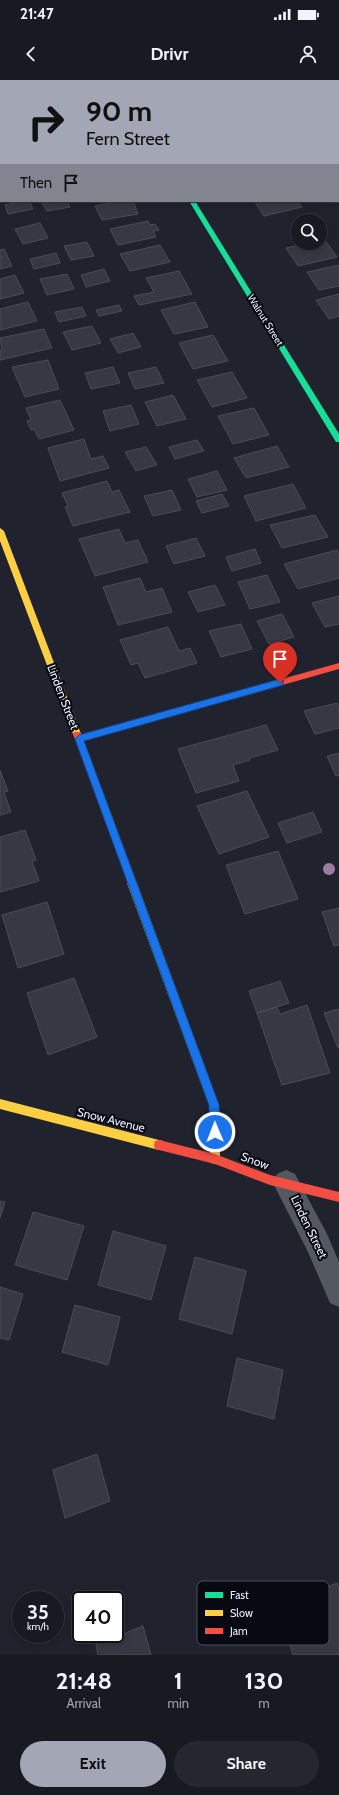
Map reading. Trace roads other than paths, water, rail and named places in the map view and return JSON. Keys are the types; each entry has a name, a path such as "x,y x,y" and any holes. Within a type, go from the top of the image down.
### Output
{"street":[{"name":"Walnut Street","path":"193,202 339,440"},
{"name":"Linden Street","path":"0,531 79,739 214,1105 215,1159"},
{"path":"79,739 339,666"},
{"name":"Snow Avenue","path":"0,1104 215,1159"},
{"name":"Snow","path":"215,1159 270,1180 286,1183"},
{"name":"Linden Street","path":"286,1183 318,1243 339,1294"},
{"path":"286,1183 339,1197"}]}
